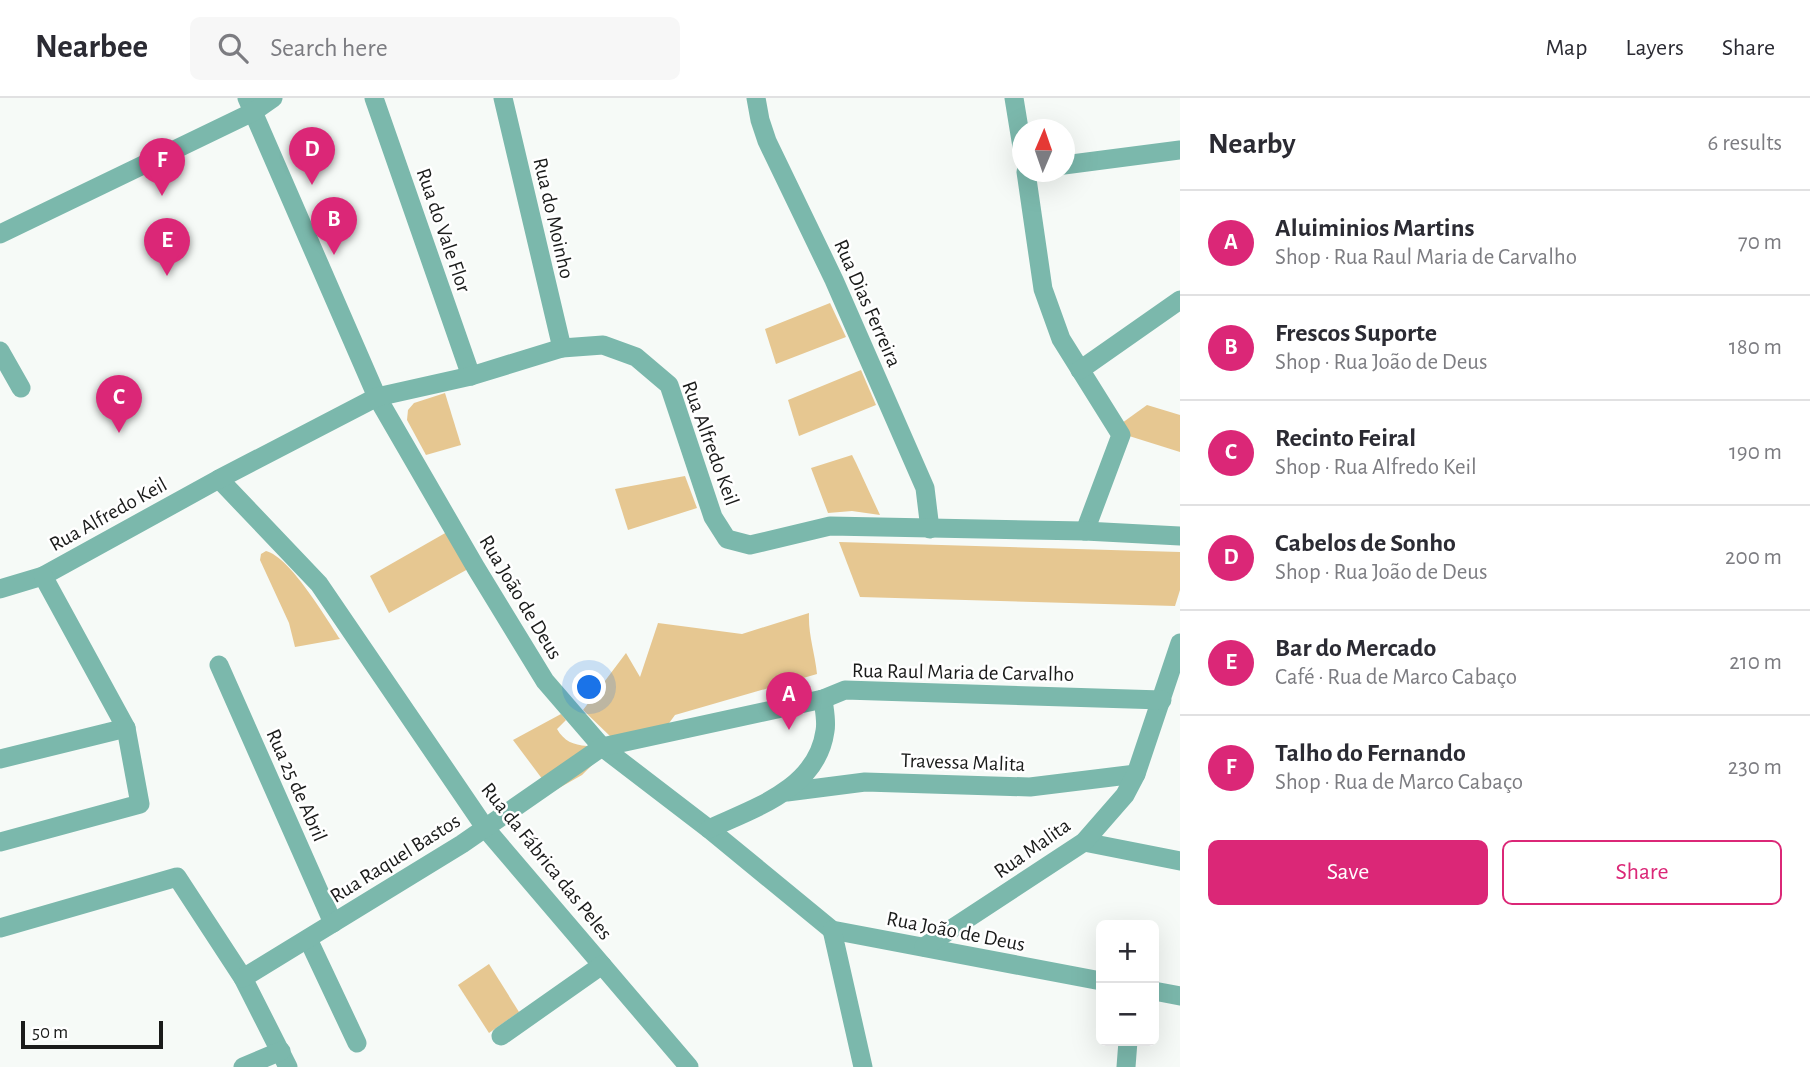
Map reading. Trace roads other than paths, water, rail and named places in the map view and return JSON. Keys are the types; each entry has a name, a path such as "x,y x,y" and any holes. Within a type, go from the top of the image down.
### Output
{"street":[{"path":"0,234 250,105 273,98"},
{"name":"Rua do Vale Flor","path":"374,98 471,376"},
{"name":"Rua do Moinho","path":"503,98 562,348"},
{"name":"Rua Dias Ferreira","path":"756,98 767,141 834,280 925,488 930,529"},
{"path":"1014,98 1018,119"},
{"name":"Rua João de Deus","path":"250,105 377,397 545,681 602,747 709,829 832,930 1096,980"},
{"path":"1075,164 1180,150"},
{"path":"1028,182 1043,289 1061,339 1121,435 1085,531"},
{"path":"1080,370 1180,300"},
{"name":"Rua Alfredo Keil","path":"0,589 43,576 219,479 377,397 471,376 562,348 603,345 636,357 669,385 713,517 727,539 750,545 830,526 1085,531 1180,536"},
{"path":"0,351 20,387"},
{"name":"Rua da Fábrica das Peles","path":"219,479 319,584 486,829 689,1067"},
{"path":"0,842 140,804 126,728 43,576"},
{"name":"Rua Malita","path":"924,947 1084,842 1125,795 1136,774 1163,700 1180,643"},
{"name":"Rua 25 de Abril","path":"219,665 333,923"},
{"name":"Rua Raul Maria de Carvalho","path":"602,747 823,698 845,690 1163,700"},
{"name":"Travessa Malita","path":"788,792 807,772 821,748 826,729 823,698"},
{"path":"0,759 126,728"},
{"name":"Rua Raquel Bastos","path":"243,978 486,829 602,747"},
{"name":"Travessa Malita","path":"709,829 788,792 865,782 1031,788 1136,774"},
{"path":"1084,842 1180,862"},
{"path":"0,928 177,877 243,978 285,1059 243,1067"},
{"path":"832,930 863,1067"},
{"path":"308,939 357,1043"},
{"path":"501,1036 602,965"},
{"path":"1159,992 1180,996"},
{"path":"1126,1067 1128,1046"}],"place":[{"name":"Cabelos de Sonho","path":"312,185"},
{"name":"Talho do Fernando","path":"162,196"},
{"name":"Frescos Suporte","path":"334,255"},
{"name":"Bar do Mercado","path":"167,276"},
{"name":"Recinto Feiral","path":"119,433"},
{"name":"Aluiminios Martins","path":"789,730"}]}
